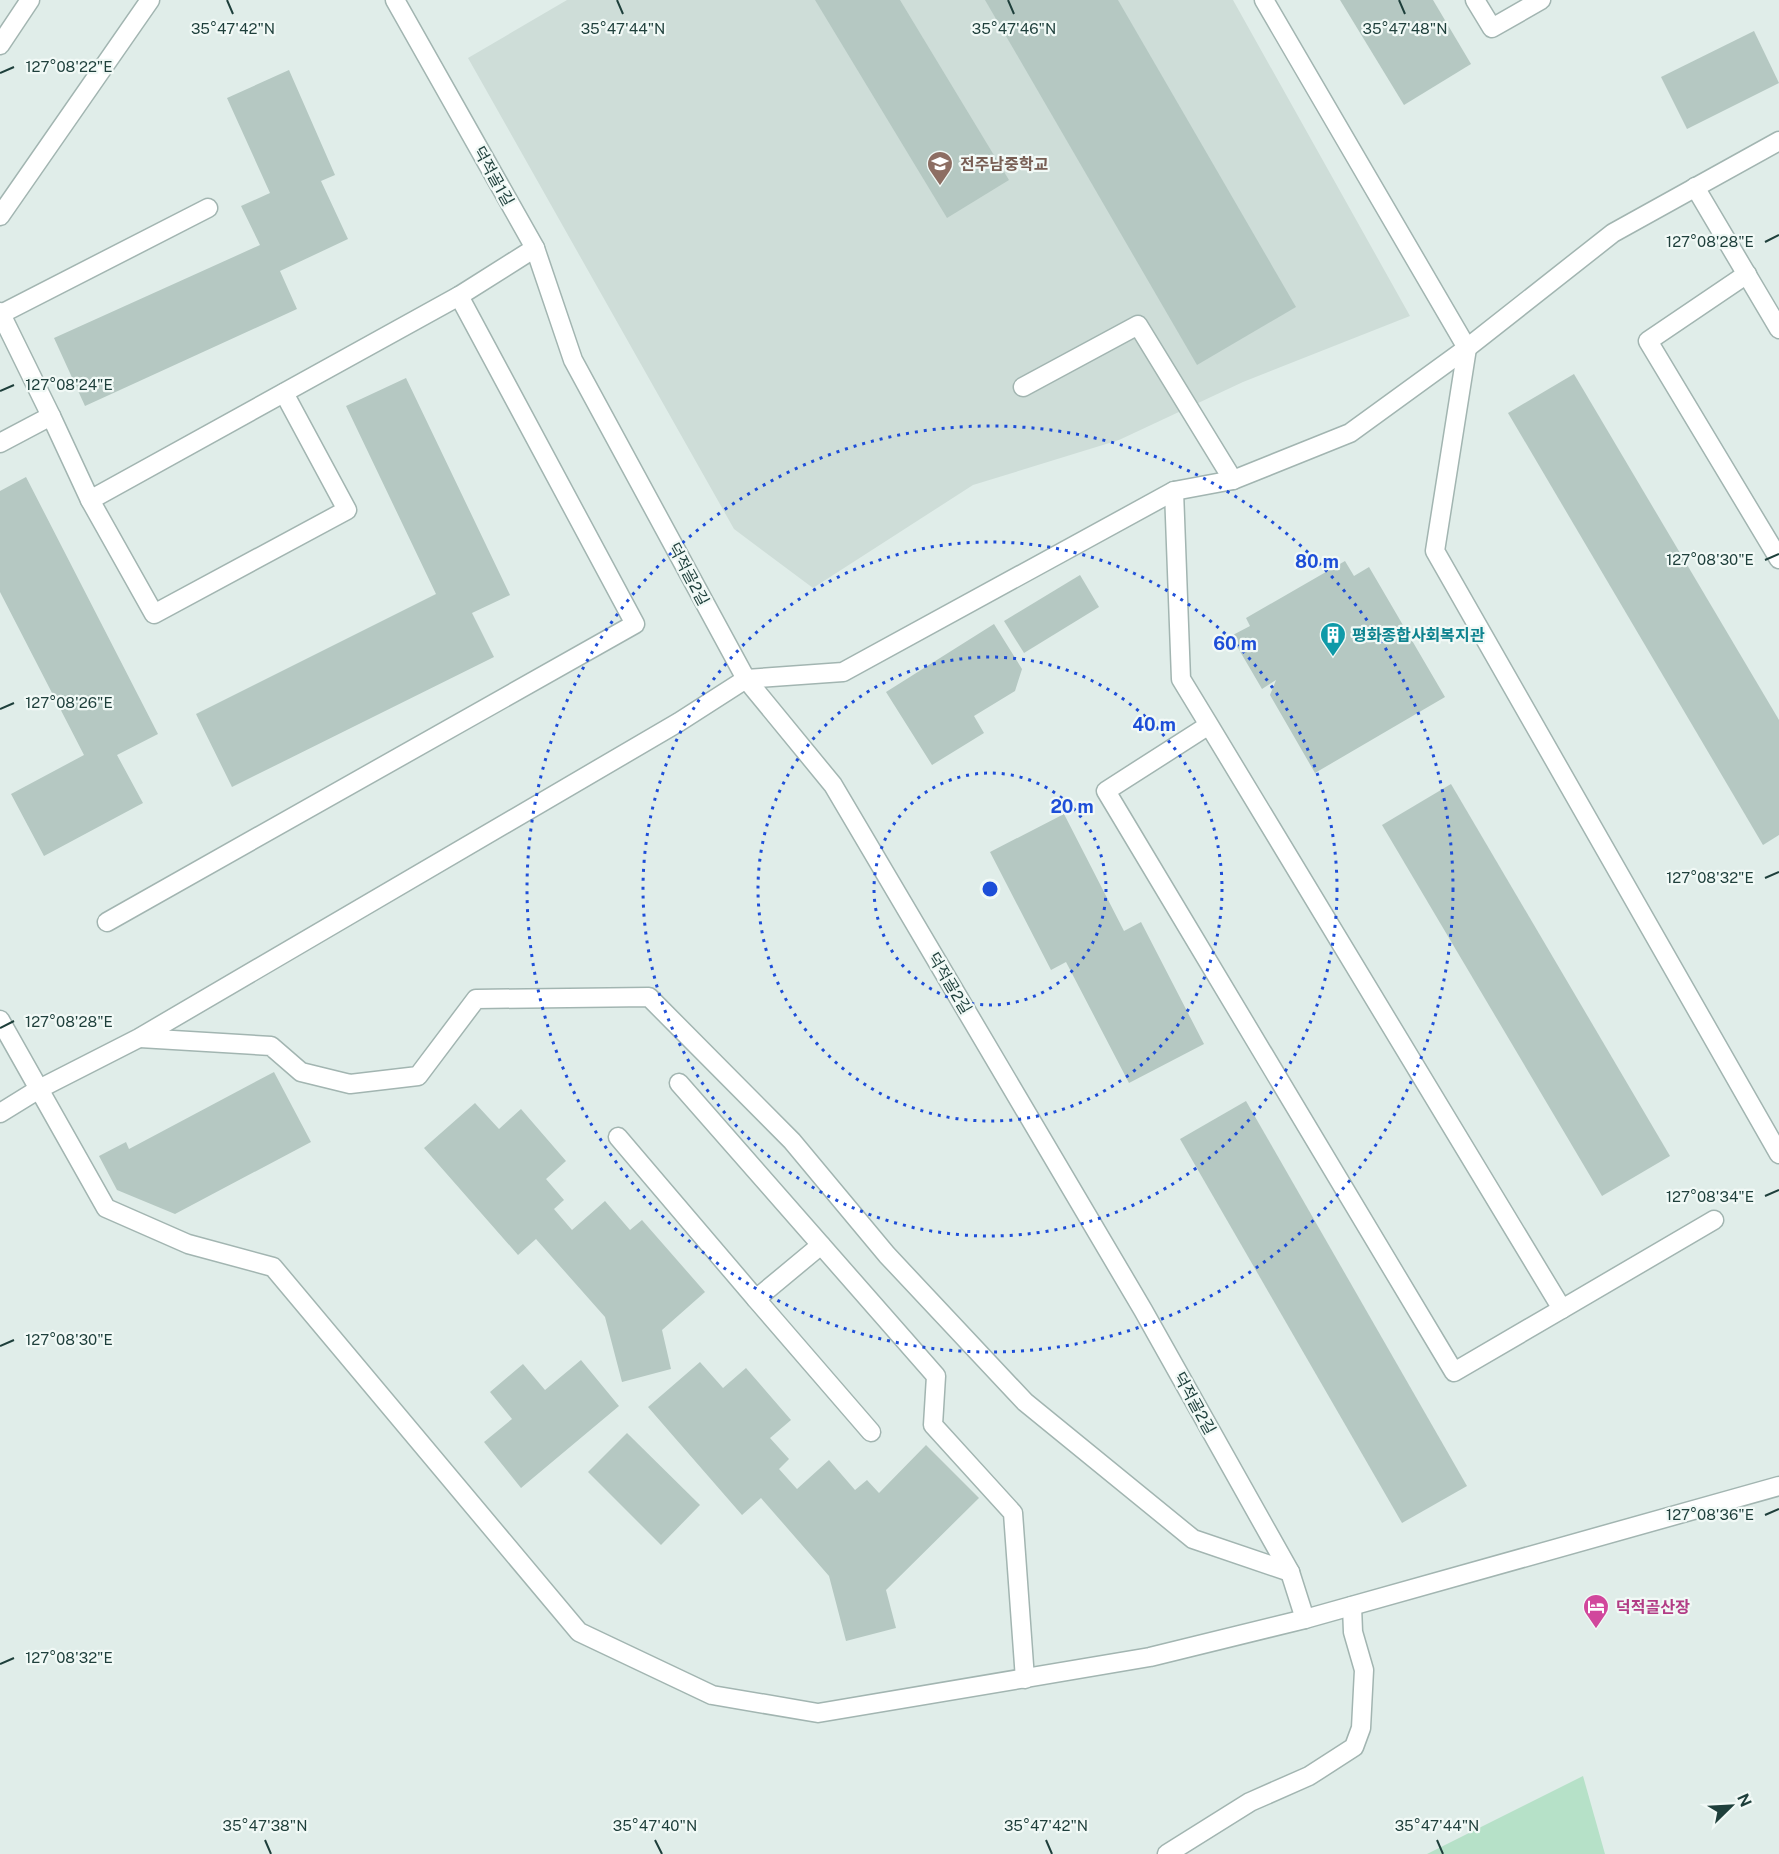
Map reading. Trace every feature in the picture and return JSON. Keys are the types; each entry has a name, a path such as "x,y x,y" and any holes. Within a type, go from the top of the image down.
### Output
{"street":[{"path":"0,45 30,0"},
{"path":"0,216 150,0"},
{"name":"덕적골1길","path":"395,0 535,248 573,360"},
{"path":"1264,0 1467,348 1435,551 1779,1154"},
{"path":"1475,0 1492,28 1541,0"},
{"path":"0,1113 39,1089 139,1038 679,722 746,679 843,672 1174,491 1233,480 1350,433 1467,348 1613,233 1779,141"},
{"path":"1695,187 1779,328"},
{"path":"208,208 0,313 90,500 154,614 347,510 284,393"},
{"path":"90,500 459,296 535,248"},
{"path":"1747,274 1648,341 1779,559"},
{"path":"107,922 635,624 459,296"},
{"path":"1023,387 1138,325 1233,480"},
{"name":"덕적골2길","path":"573,360 746,679 833,785 1143,1310 1290,1572 1305,1619"},
{"path":"0,443 51,416"},
{"path":"1174,491 1181,679 1562,1309"},
{"path":"1209,725 1106,791 1454,1372 1714,1220"},
{"path":"139,1038 271,1046 301,1072 350,1084 418,1076 476,999 649,998 792,1141 887,1255 1025,1402 1193,1539 1290,1572"},
{"path":"0,1020 106,1208 188,1244 273,1267 579,1632 712,1695 818,1713 1150,1657 1305,1619 1779,1486"},
{"path":"679,1083 936,1376 933,1425 1013,1513 1025,1679"},
{"path":"618,1137 871,1432"},
{"path":"756,1299 821,1245"},
{"path":"1167,1854 1250,1802 1309,1776 1354,1747 1361,1728 1364,1670 1353,1632 1352,1606"}],"shaded area":[{"name":"전주남중학교","path":"567,0 1233,0 1410,316 1243,382 1119,440 973,485 813,588 734,529 468,58"}],"green space":[{"path":"1583,1776 1605,1854 1427,1854"}],"building":[{"path":"815,0 900,0 1009,180 947,218"},
{"path":"985,0 1118,0 1296,307 1197,365"},
{"path":"1340,0 1433,0 1471,64 1404,105"},
{"path":"1754,31 1779,83 1687,129 1661,77"},
{"path":"289,70 335,175 321,181 348,239 280,271 297,309 85,406 54,338 260,245 241,206 270,193 227,98"},
{"path":"1574,374 1779,720 1779,835 1763,845 1508,413"},
{"path":"406,378 510,595 472,613 494,657 232,787 196,714 436,594 346,406"},
{"path":"26,477 158,734 117,755 143,803 44,856 11,794 84,755 0,592 0,491"},
{"name":"평화종합사회복지관","path":"1345,561 1354,576 1369,567 1445,697 1315,773 1270,695 1276,680 1262,689 1231,636 1250,626 1246,618"},
{"path":"1080,575 1099,607 1024,653 1004,621"},
{"path":"994,624 1022,669 1015,691 974,716 984,733 932,765 886,692"},
{"path":"1451,784 1670,1156 1602,1196 1382,825"},
{"path":"1064,814 1124,931 1141,922 1204,1044 1129,1083 1066,962 1051,970 990,852"},
{"path":"274,1072 311,1142 175,1214 117,1190 99,1156 126,1142 129,1149"},
{"path":"1246,1101 1467,1486 1402,1523 1180,1139"},
{"path":"475,1103 499,1129 521,1109 566,1161 546,1179 564,1200 554,1209 572,1230 605,1201 630,1230 642,1220 705,1292 662,1330 671,1369 622,1382 605,1317 536,1239 518,1255 424,1148"},
{"path":"581,1360 619,1406 521,1488 484,1442 512,1419 490,1392 523,1364 545,1390"},
{"path":"700,1362 723,1388 746,1368 791,1420 770,1438 789,1459 779,1469 797,1489 829,1460 855,1490 867,1480 879,1493 926,1445 979,1498 886,1590 896,1628 846,1641 829,1576 761,1498 742,1515 648,1407"},
{"path":"627,1433 700,1505 661,1545 588,1472"}],"place":[{"name":"전주남중학교","path":"940,187"},
{"name":"평화종합사회복지관","path":"1333,658"},
{"name":"덕적골산장","path":"1596,1630"}]}
